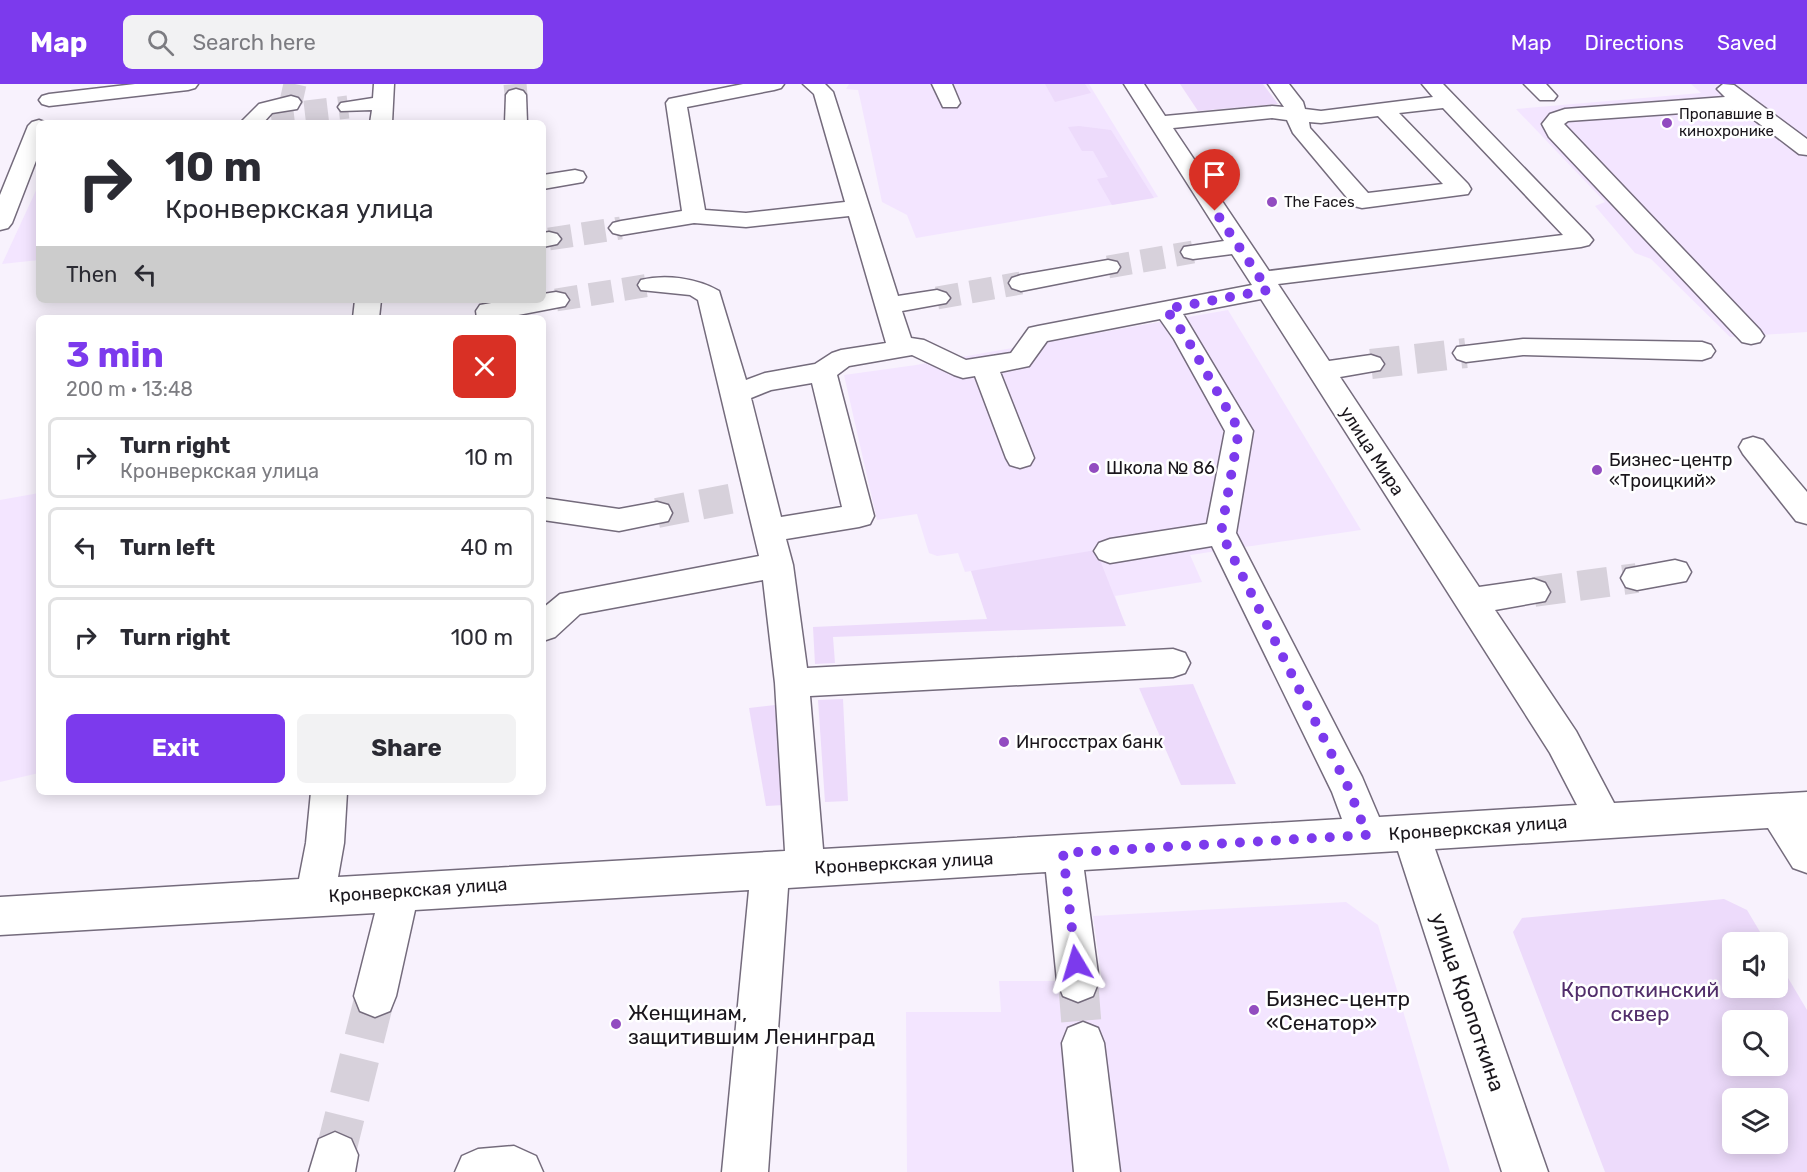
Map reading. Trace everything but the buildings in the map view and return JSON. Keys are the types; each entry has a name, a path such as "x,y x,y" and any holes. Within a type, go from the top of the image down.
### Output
{"street":[{"path":"42,120 53,92 188,84"},
{"path":"694,216 676,103 774,84"},
{"path":"813,84 823,92 901,349"},
{"path":"942,84 950,103"},
{"name":"улица Мира","path":"1134,84 1563,742 1604,820"},
{"path":"1278,84 1293,102 1300,129 1362,201 1460,189 1389,102"},
{"path":"1720,84 1807,149"},
{"path":"1021,282 1072,301 1166,309 1264,284 1581,240 1440,92 1321,117 1272,112 1159,123"},
{"path":"516,95 516,120"},
{"path":"258,119 266,108 290,105 291,102"},
{"path":"1746,102 1565,115 1557,118 1553,124 1557,132 1751,336"},
{"path":"348,107 383,103"},
{"path":"3,210 32,162 36,143"},
{"path":"546,182 575,177"},
{"path":"621,228 694,216 746,219 857,208"},
{"path":"1193,252 1238,246"},
{"path":"736,394 765,382 823,372 841,359 915,346 963,369 1020,360 1038,334 1108,267"},
{"path":"650,285 696,288 710,297 736,394 750,495 768,530 777,565 792,683 787,870 745,1172"},
{"path":"887,306 937,298"},
{"path":"546,302 555,300"},
{"path":"490,315 489,311 537,303"},
{"path":"1166,309 1186,337 1239,430 1221,533 1349,789 1367,835"},
{"path":"1466,353 1523,347 1702,351"},
{"path":"1320,371 1371,364"},
{"path":"984,365 1020,458"},
{"path":"768,530 859,516 823,372"},
{"path":"1753,447 1807,513"},
{"path":"546,509 619,520 657,513"},
{"path":"1110,550 1221,533"},
{"path":"546,625 571,603 777,565"},
{"path":"1637,578 1675,572"},
{"path":"1470,601 1534,592"},
{"path":"792,683 1173,663"},
{"path":"315,897 325,843 329,795"},
{"path":"1792,810 1807,855"},
{"name":"Кронверкская улица","path":"0,916 1792,810"},
{"name":"улица Кропоткина","path":"1411,833 1525,1172"},
{"path":"1063,853 1078,981"},
{"path":"375,996 400,891"},
{"path":"1083,1043 1097,1172"},
{"path":"478,1172 514,1169 520,1172"}],"shaded area":[{"path":"849,84 1089,84 1158,197 916,238 907,215 882,202 858,90 846,89"},
{"path":"1691,84 1807,84 1807,332 1730,337 1651,259 1635,253 1595,206 1605,202 1516,109 1701,93"},
{"path":"36,190 36,260 2,264"},
{"name":"Школа № 86","path":"1228,310 1361,530 1190,555 1202,582 1115,596 1121,614 988,619 971,571 965,572 958,553 937,556 929,553 917,514 877,520 844,375 916,365"},
{"path":"36,494 36,774 0,782 0,500"},
{"path":"1346,902 1378,925 1450,1172 907,1172 906,1012 1001,1012 999,981 1102,981 1093,916"}],"green space":[{"path":"1045,84 1085,84 1091,93 1055,102"},
{"path":"1180,84 1263,84 1278,104 1198,111"},
{"path":"1068,127 1111,130 1154,198 1112,205 1097,179 1108,177 1093,151 1082,151"},
{"path":"1096,550 1126,626 833,637 835,663 815,664 813,627 987,619 971,571"},
{"path":"1193,684 1236,784 1181,785 1139,688"},
{"path":"843,699 848,801 825,802 818,700"},
{"path":"775,705 785,805 766,806 749,708"},
{"name":"Кропоткинский сквер","path":"1724,899 1747,910 1760,932 1722,932 1722,998 1788,998 1788,978 1807,1010 1807,1172 1605,1172 1513,932 1522,918"}],"tunnel":[{"path":"291,102 295,84"},
{"path":"515,84 516,95"},
{"path":"271,116 348,107"},
{"path":"549,239 621,228"},
{"path":"1108,267 1193,252"},
{"path":"937,298 1021,283"},
{"path":"556,300 650,285"},
{"path":"1371,364 1466,353"},
{"path":"657,513 740,497"},
{"path":"1534,592 1637,578"},
{"path":"1078,981 1083,1043"},
{"path":"335,1155 375,996"}],"place":[{"name":"Пропавшие в кинохронике","path":"1667,123"},
{"name":"The Faces","path":"1272,202"},
{"name":"Школа № 86","path":"1094,468"},
{"name":"Бизнес-центр «Троицкий»","path":"1597,470"},
{"name":"Ингосстрах банк","path":"1004,742"},
{"name":"Бизнес-центр «Сенатор»","path":"1254,1010"},
{"name":"Женщинам, защитившим Ленинград","path":"616,1024"}],"route":[{"path":"1076,963 1063,853 1367,835 1349,789 1221,533 1239,430 1186,337 1166,309 1268,290 1215,211"}]}
